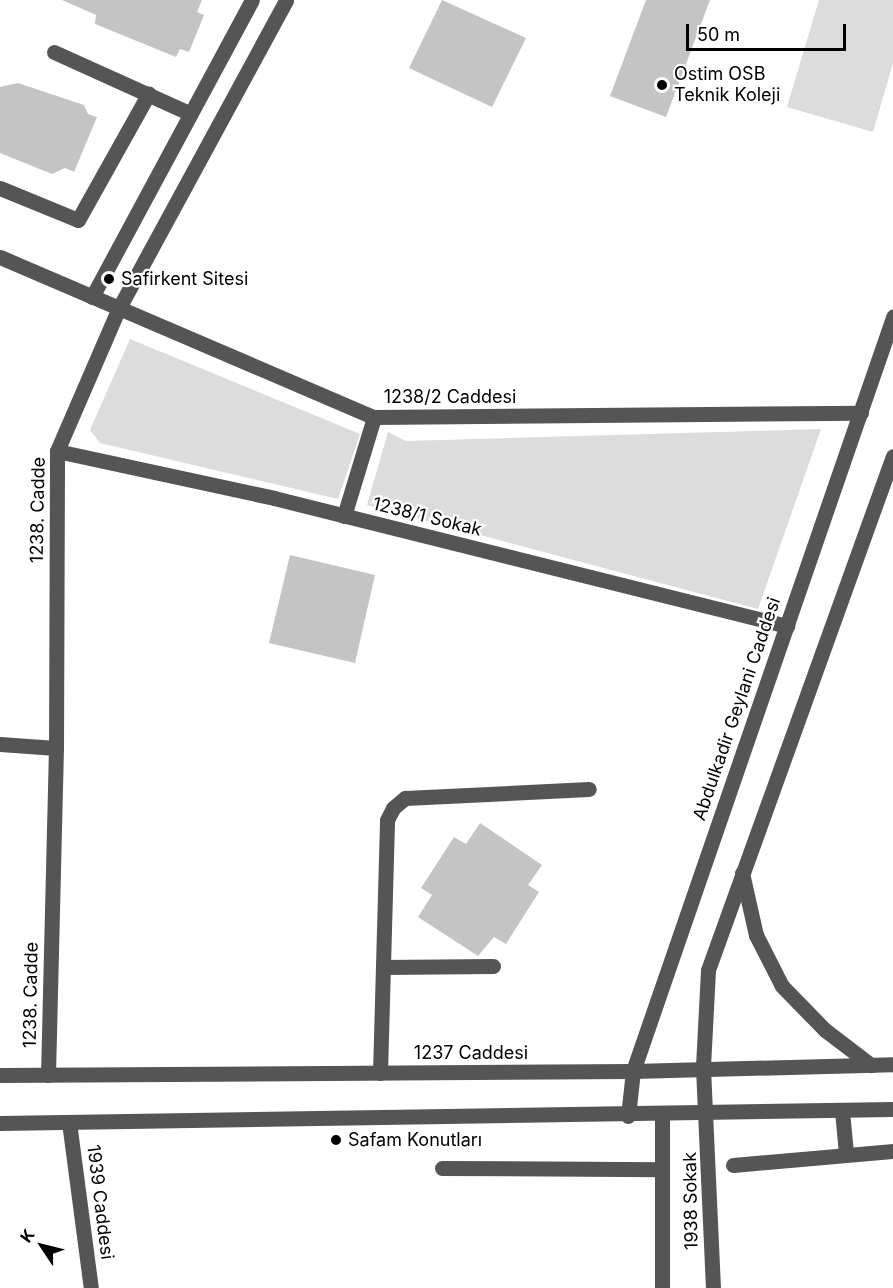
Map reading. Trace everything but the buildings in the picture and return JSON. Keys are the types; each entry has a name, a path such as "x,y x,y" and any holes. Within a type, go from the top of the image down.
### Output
{"street":[{"path":"92,297 188,112 252,0"},
{"name":"1238. Cadde","path":"48,1075 56,748 57,451 119,308 286,0"},
{"path":"54,52 188,112"},
{"path":"0,188 78,220 148,93"},
{"name":"1238/2 Caddesi","path":"0,257 374,417 861,413"},
{"name":"Abdulkadir Geylani Caddesi","path":"628,1116 633,1071 893,317"},
{"path":"344,516 374,417"},
{"name":"1238/1 Sokak","path":"57,451 344,516 787,626"},
{"path":"708,1114 703,1066 708,970 893,456"},
{"path":"0,744 56,748"},
{"path":"380,1073 387,820 393,808 405,798 588,789"},
{"path":"742,872 756,935 782,986 825,1030 871,1065"},
{"path":"383,967 493,966"},
{"name":"1237 Caddesi","path":"0,1076 633,1071 703,1066 893,1064"},
{"path":"0,1123 662,1116 893,1109"},
{"path":"842,1111 846,1153"},
{"name":"1938 Sokak","path":"708,1114 713,1288"},
{"name":"1938 Sokak","path":"662,1116 662,1288"},
{"name":"1939 Caddesi","path":"69,1122 91,1288"},
{"path":"733,1165 846,1153 893,1151"},
{"path":"442,1168 662,1169"}],"shaded area":[{"path":"819,0 893,0 893,63 873,132 787,107"},
{"path":"130,339 360,434 338,499 100,443 90,430"},
{"path":"821,429 758,609 367,505 388,432 406,441"}],"place":[{"name":"Ostim OSB Teknik Koleji","path":"662,85"},
{"name":"Safirkent Sitesi","path":"109,279"},
{"name":"Safam Konutları","path":"336,1140"}]}
